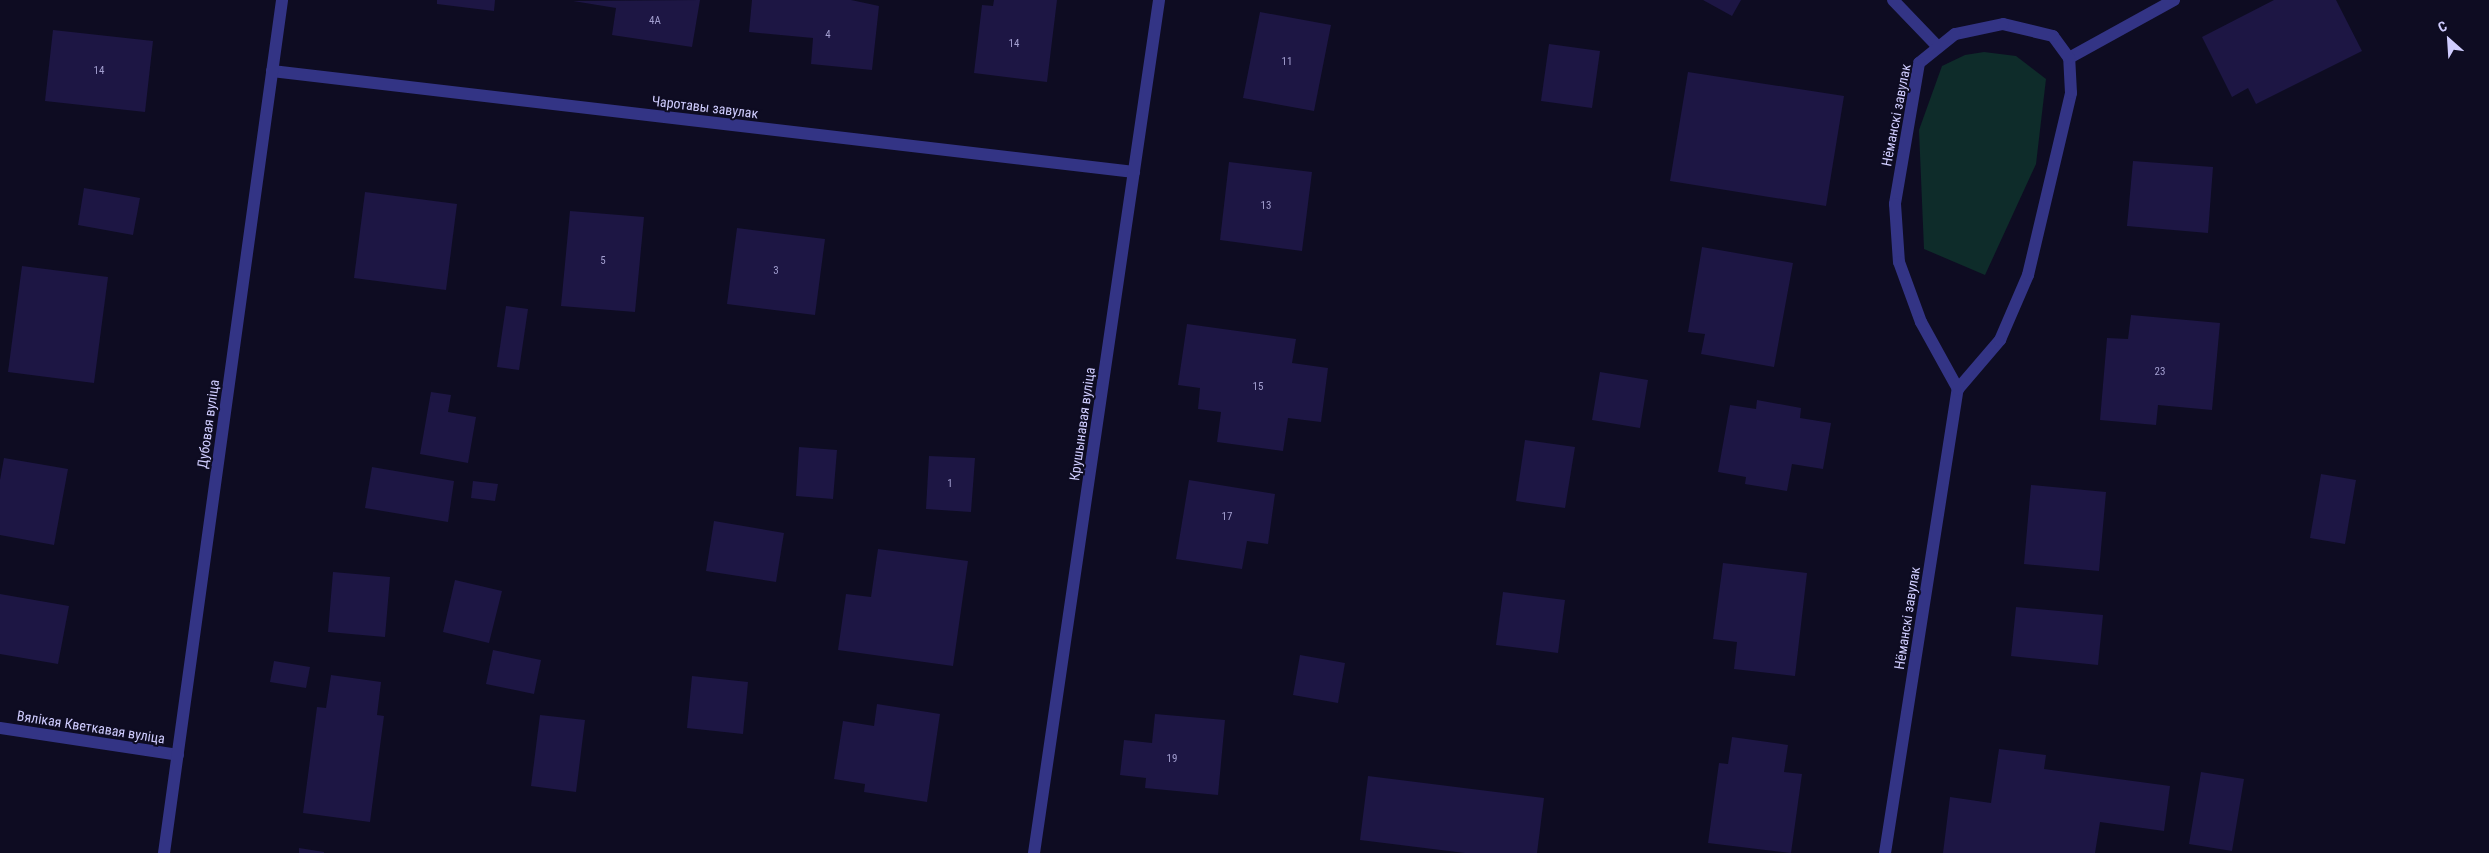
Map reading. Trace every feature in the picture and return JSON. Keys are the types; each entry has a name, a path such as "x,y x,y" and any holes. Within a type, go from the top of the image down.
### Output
{"street":[{"name":"Дубовая вуліца","path":"164,853 282,0"},
{"name":"Крушынавая вуліца","path":"1034,853 1158,0"},
{"path":"1894,0 1938,47"},
{"path":"1958,389 2000,340 2028,275 2071,93 2069,58 2174,0"},
{"name":"Нёманскі завулак","path":"1885,853 1958,389 1921,322 1899,262 1894,204 1919,63 1955,34 2002,24 2053,36 2069,58"},
{"name":"Чаротавы завулак","path":"272,71 1134,172"},
{"name":"Вялікая Кветкавая вуліца","path":"0,728 178,755"}],"green space":[{"path":"1984,52 2016,56 2046,79 2036,164 1985,275 1924,249 1919,130 1942,66 1965,55"}],"building":[{"path":"437,0 495,0 494,11 437,4"},
{"path":"700,0 692,47 612,35 616,8 573,1"},
{"path":"752,0 851,0 879,6 872,70 811,64 813,38 749,32"},
{"path":"994,0 1057,0 1047,82 974,73 982,5 993,6"},
{"path":"1703,0 1741,0 1732,16"},
{"path":"2274,0 2336,0 2362,51 2256,104 2248,88 2232,97 2202,37"},
{"path":"1260,12 1331,25 1314,111 1243,98"},
{"path":"53,30 153,41 145,112 45,101"},
{"path":"1549,44 1600,51 1592,108 1541,101"},
{"path":"1688,72 1844,96 1826,206 1670,181"},
{"path":"2133,161 2213,167 2208,233 2127,226"},
{"path":"1229,162 1312,172 1302,251 1220,240"},
{"path":"84,188 140,198 133,235 78,225"},
{"path":"365,192 457,204 446,290 354,278"},
{"path":"570,211 644,217 635,312 561,306"},
{"path":"737,228 825,239 815,315 727,304"},
{"path":"1702,247 1793,263 1774,367 1701,354 1705,334 1688,332"},
{"path":"22,266 108,277 94,383 8,372"},
{"path":"506,306 528,309 519,370 497,367"},
{"path":"2131,315 2220,323 2212,410 2158,405 2156,425 2100,420 2107,338 2128,339"},
{"path":"1187,324 1296,339 1292,363 1328,368 1321,422 1288,418 1283,451 1217,442 1221,412 1198,409 1200,388 1178,385"},
{"path":"1600,372 1648,380 1640,428 1592,420"},
{"path":"431,392 451,395 448,412 476,417 468,463 420,454"},
{"path":"1757,400 1801,408 1800,418 1831,423 1823,469 1792,464 1787,491 1745,484 1746,477 1718,472 1730,405 1756,409"},
{"path":"1525,440 1575,447 1565,508 1516,501"},
{"path":"799,447 837,450 833,499 796,496"},
{"path":"929,456 975,458 971,512 926,509"},
{"path":"4,458 68,469 54,545 0,535 0,480"},
{"path":"372,467 454,481 448,522 365,508"},
{"path":"2321,474 2356,480 2345,544 2310,538"},
{"path":"1189,480 1275,494 1268,544 1247,541 1242,569 1176,559"},
{"path":"473,481 498,484 495,501 471,498"},
{"path":"2031,485 2106,492 2099,571 2024,564"},
{"path":"714,521 784,533 776,582 706,571"},
{"path":"878,549 968,561 953,666 838,650 846,594 871,597"},
{"path":"1723,563 1807,573 1795,676 1734,669 1737,642 1713,639"},
{"path":"333,572 390,577 385,637 328,632"},
{"path":"455,580 502,591 489,643 443,632"},
{"path":"1503,592 1565,600 1558,653 1496,645"},
{"path":"0,594 69,606 58,664 0,654"},
{"path":"2016,607 2103,615 2098,665 2011,656"},
{"path":"493,650 541,660 534,694 486,684"},
{"path":"1300,655 1345,663 1338,703 1293,695"},
{"path":"274,661 310,667 306,688 270,682"},
{"path":"331,675 381,682 377,715 384,716 370,822 303,813 317,707 326,708"},
{"path":"692,676 748,682 743,734 687,728"},
{"path":"877,704 940,714 927,802 864,792 865,784 834,779 843,721 874,726"},
{"path":"1155,714 1225,720 1218,795 1145,788 1146,778 1120,775 1124,740 1152,743"},
{"path":"540,715 585,720 576,792 531,786"},
{"path":"1732,737 1788,745 1784,772 1802,774 1791,853 1708,843 1719,763 1728,764"},
{"path":"1999,749 2046,755 2044,769 2170,786 2164,831 2100,822 2095,853 1943,853 1950,797 1991,803"},
{"path":"2201,772 2244,779 2232,851 2189,844"},
{"path":"1368,776 1544,798 1537,853 1465,853 1360,840"},
{"path":"299,848 324,852 324,853 299,853"}]}
